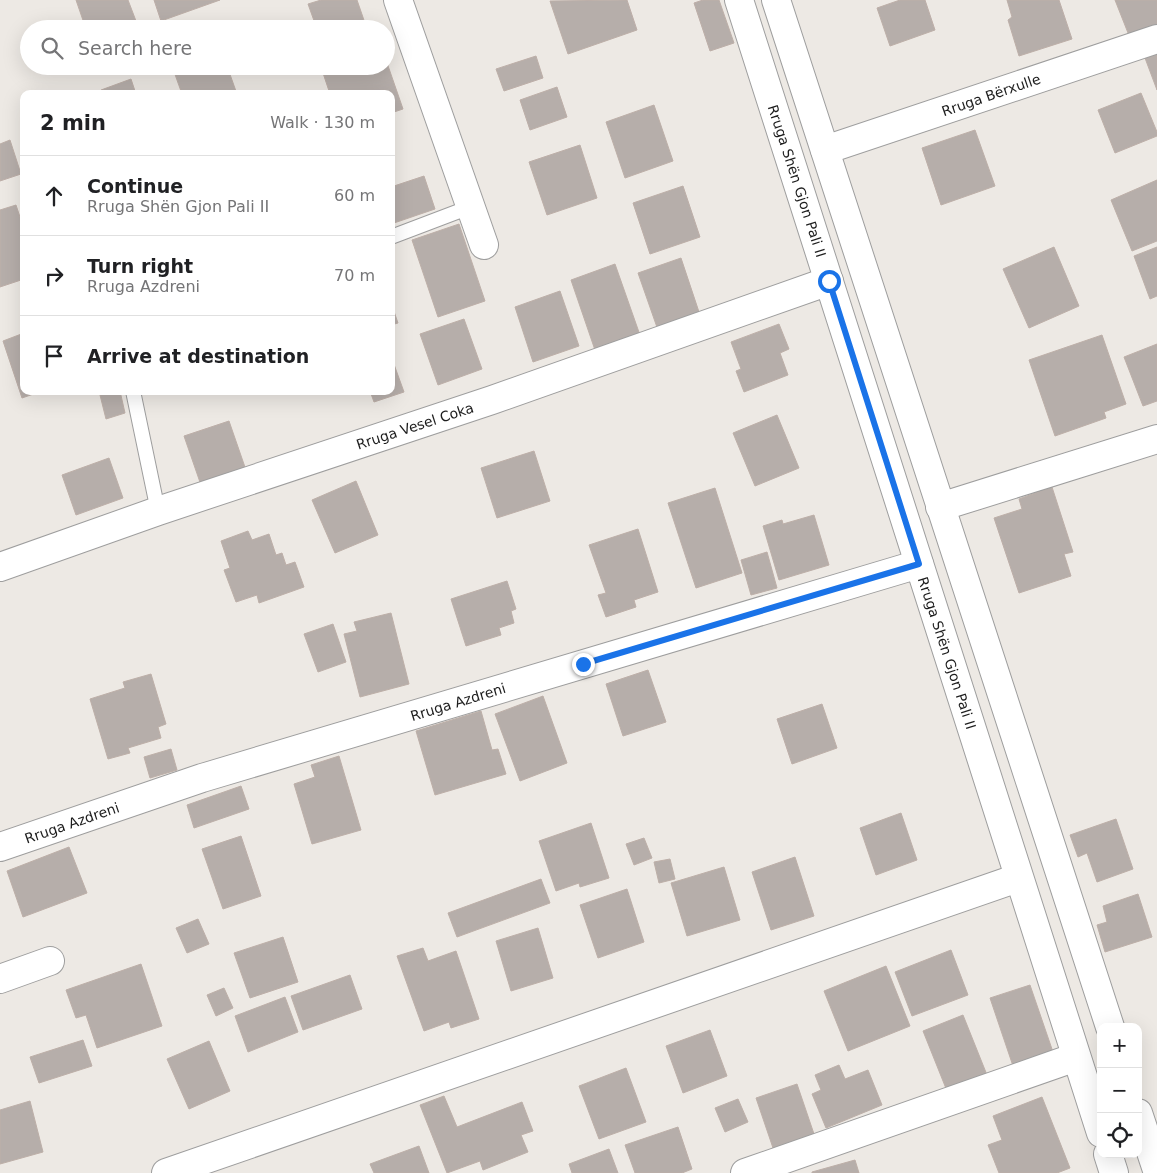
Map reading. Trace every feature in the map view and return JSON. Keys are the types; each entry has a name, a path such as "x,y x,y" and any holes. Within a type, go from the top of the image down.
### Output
{"street":[{"path":"398,0 484,245"},
{"name":"Rruga Shën Gjon Pali II","path":"739,0 1097,1121"},
{"path":"776,0 1109,1023"},
{"name":"Rruga Bërxulle","path":"825,150 1157,39"},
{"name":"Rruga Vesel Coka","path":"0,567 158,511 492,400 829,281"},
{"path":"940,507 1157,439"},
{"name":"Rruga Azdreni","path":"0,847 202,778 919,564"},
{"path":"166,1173 1018,878"},
{"path":"0,979 50,961"},
{"path":"745,1173 1076,1058"},
{"path":"1142,1125 1157,1170"},
{"path":"1109,1158 1114,1173"}],"lane":[{"path":"395,235 470,207"},
{"path":"133,395 158,511"}],"building":[{"path":"76,0 128,0 136,20 83,20"},
{"path":"154,0 220,0 164,20 161,20"},
{"path":"321,0 357,0 364,20 314,20 308,4"},
{"path":"627,0 637,30 568,54 550,1"},
{"path":"703,0 719,0 734,43 710,51 694,3"},
{"path":"900,0 925,0 935,30 890,46 877,8"},
{"path":"1007,0 1059,0 1072,39 1019,56 1008,20 1012,17"},
{"path":"1115,0 1157,0 1157,27 1130,38"},
{"path":"1157,54 1157,90 1145,58"},
{"path":"536,56 543,78 504,91 496,69"},
{"path":"175,75 230,75 236,90 181,90"},
{"path":"324,75 391,75 403,109 395,112 395,90 329,90"},
{"path":"131,79 135,90 101,90"},
{"path":"557,87 567,117 530,130 520,100"},
{"path":"1141,93 1157,136 1115,153 1098,110"},
{"path":"654,105 673,161 625,178 606,122"},
{"path":"975,130 995,186 941,205 922,148"},
{"path":"10,140 20,174 0,181 0,144"},
{"path":"580,145 597,198 547,215 529,162"},
{"path":"424,176 435,209 395,223 395,186"},
{"path":"1157,180 1157,241 1132,251 1111,200"},
{"path":"683,186 700,237 650,254 633,203"},
{"path":"16,205 20,217 20,280 0,287 0,210"},
{"path":"459,224 485,301 438,317 412,240"},
{"path":"1054,247 1079,306 1029,328 1003,269"},
{"path":"1157,247 1157,296 1150,299 1134,256"},
{"path":"681,258 701,318 659,333 638,273"},
{"path":"615,264 641,338 596,353 571,280"},
{"path":"560,291 579,346 533,362 515,307"},
{"path":"464,319 482,369 438,385 420,334"},
{"path":"779,324 789,349 780,353 788,375 744,392 736,371 741,369 731,342"},
{"path":"20,335 20,392 3,341"},
{"path":"1102,335 1126,404 1104,412 1106,418 1055,436 1029,360"},
{"path":"1157,344 1157,401 1143,406 1124,357"},
{"path":"395,367 404,392 395,395"},
{"path":"100,395 121,395 125,413 106,419"},
{"path":"371,395 395,395 374,402"},
{"path":"777,415 799,468 755,486 733,433"},
{"path":"229,421 247,473 202,488 184,436"},
{"path":"534,451 550,501 497,518 481,468"},
{"path":"109,458 123,498 76,515 62,475"},
{"path":"356,481 378,535 335,553 312,500"},
{"path":"1052,487 1073,552 1064,554 1071,576 1019,593 994,518 1022,509 1019,499"},
{"path":"715,488 742,573 696,588 668,503"},
{"path":"814,515 829,565 779,580 763,526 782,520 783,524"},
{"path":"638,529 658,592 634,600 636,607 606,617 598,595 606,593 589,545"},
{"path":"248,531 252,540 269,534 276,555 282,553 286,565 295,562 304,587 259,603 257,595 236,602 224,570 230,568 221,541"},
{"path":"767,552 777,588 751,595 741,560"},
{"path":"507,581 516,609 511,611 514,623 499,628 501,635 466,646 451,599"},
{"path":"391,613 409,684 360,697 344,634 357,631 354,622"},
{"path":"333,624 346,662 318,672 304,634"},
{"path":"648,670 666,722 623,736 606,684"},
{"path":"151,674 166,724 158,727 161,738 128,748 130,753 108,759 90,699 125,688 123,682"},
{"path":"543,696 567,763 520,781 495,714"},
{"path":"822,704 837,748 792,764 777,719"},
{"path":"481,711 492,750 498,749 506,774 435,795 416,731"},
{"path":"171,749 177,770 150,778 144,757"},
{"path":"339,756 361,830 312,844 294,784 315,777 311,765"},
{"path":"241,786 249,809 194,828 187,805"},
{"path":"901,813 917,860 876,875 860,828"},
{"path":"1116,819 1133,869 1097,882 1087,853 1078,857 1070,835"},
{"path":"591,823 609,878 580,887 579,883 556,891 539,841"},
{"path":"241,836 261,896 223,909 202,849"},
{"path":"644,838 652,858 634,865 626,844"},
{"path":"69,847 87,893 23,917 7,871"},
{"path":"795,857 814,916 771,930 752,872"},
{"path":"670,859 675,879 659,883 654,862"},
{"path":"724,867 740,920 687,936 671,883"},
{"path":"541,879 550,903 457,937 448,913"},
{"path":"627,889 644,942 598,958 580,905"},
{"path":"1138,894 1152,937 1105,952 1097,925 1107,922 1103,906"},
{"path":"198,919 209,944 187,953 176,928"},
{"path":"538,928 553,978 511,991 496,941"},
{"path":"283,937 298,982 250,998 234,953"},
{"path":"423,948 428,961 456,951 479,1019 451,1028 449,1022 424,1031 397,956"},
{"path":"951,950 968,995 912,1016 895,972"},
{"path":"141,964 162,1026 97,1048 86,1015 76,1018 66,990"},
{"path":"886,966 910,1026 848,1051 824,991"},
{"path":"350,975 362,1009 303,1030 291,996"},
{"path":"1030,985 1054,1055 1014,1069 990,998"},
{"path":"224,988 233,1008 216,1016 207,995"},
{"path":"285,997 298,1032 248,1052 235,1016"},
{"path":"963,1015 987,1075 947,1091 923,1031"},
{"path":"710,1030 727,1076 683,1093 666,1046"},
{"path":"83,1040 92,1066 39,1083 30,1057"},
{"path":"209,1041 230,1091 189,1109 167,1059"},
{"path":"839,1065 845,1079 868,1070 882,1105 826,1128 812,1094 821,1090 815,1075"},
{"path":"626,1068 646,1122 599,1139 579,1086"},
{"path":"797,1084 814,1134 773,1148 756,1098"},
{"path":"444,1096 457,1127 522,1102 533,1131 521,1135 528,1152 483,1170 480,1161 447,1173 420,1105"},
{"path":"1042,1097 1070,1168 1057,1173 999,1173 988,1145 1002,1140 993,1116"},
{"path":"738,1099 748,1122 725,1132 715,1108"},
{"path":"30,1101 43,1152 0,1164 0,1110"},
{"path":"678,1127 692,1169 682,1173 635,1173 625,1145"},
{"path":"419,1146 429,1173 374,1173 370,1164"},
{"path":"609,1149 618,1173 572,1173 569,1164"},
{"path":"855,1160 859,1173 812,1173 812,1172"}],"route":[{"path":"583,664 919,564 829,281"}]}
